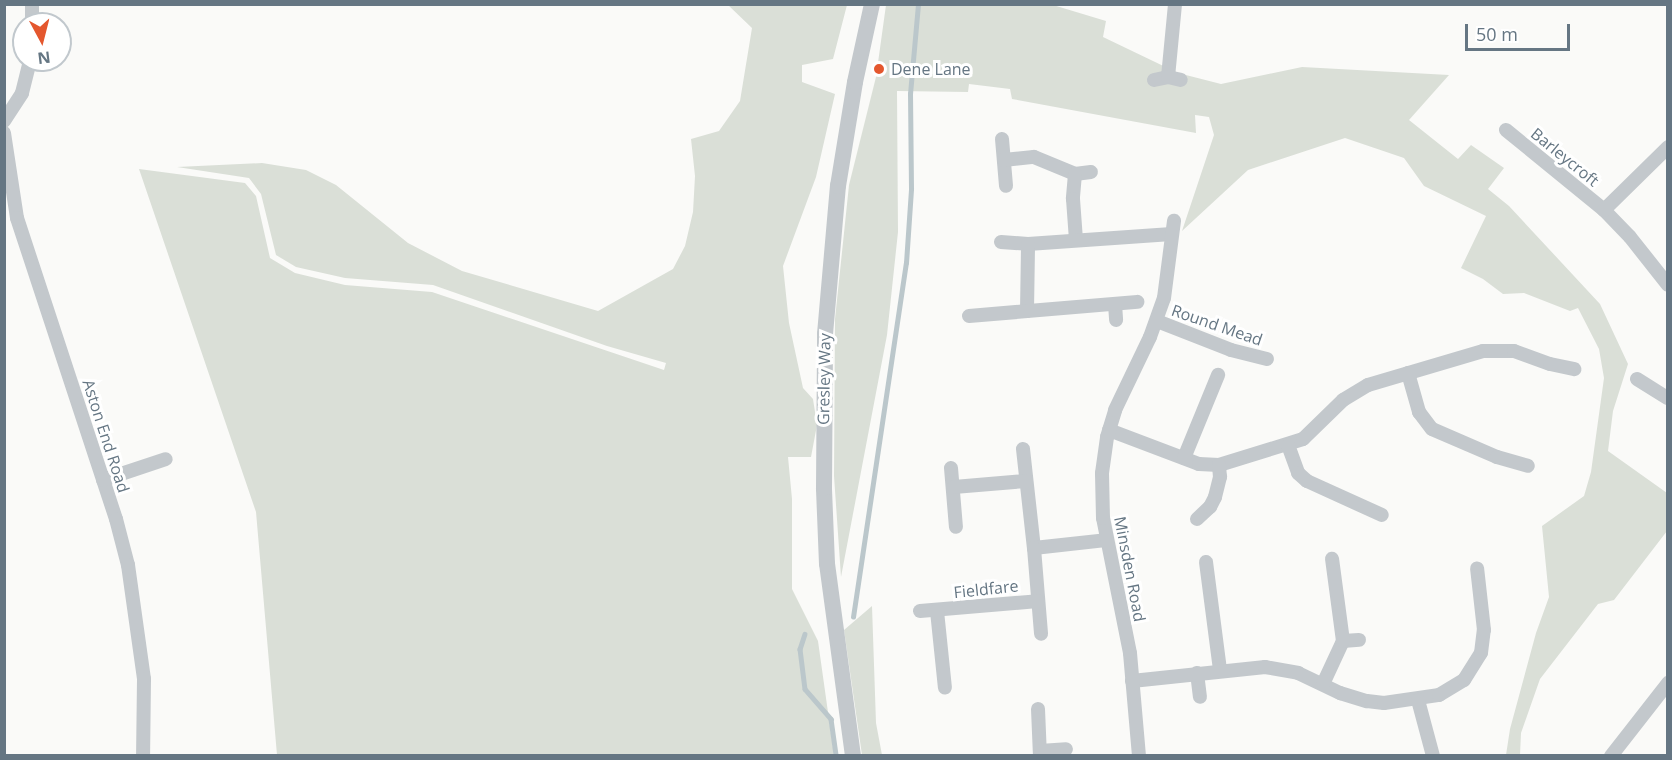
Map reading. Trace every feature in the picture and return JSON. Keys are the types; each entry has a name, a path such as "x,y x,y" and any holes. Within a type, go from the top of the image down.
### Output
{"street":[{"name":"Gresley Way","path":"853,756 827,564 824,488 825,334 838,186 855,82 872,4"},
{"path":"1168,79 1175,4"},
{"path":"4,121 22,93 27,72"},
{"name":"Barleycroft","path":"1506,130 1604,210 1630,237 1668,285"},
{"name":"Aston End Road","path":"4,133 17,218 104,480 128,565 144,679 142,756"},
{"path":"1002,139 1006,186"},
{"name":"Barleycroft","path":"1604,210 1668,147"},
{"path":"1004,160 1034,157 1075,174 1091,172"},
{"path":"1001,242 1028,244 1076,240 1073,199 1075,174"},
{"name":"Minsden Road","path":"1076,240 1173,227 1168,278 1157,321 1123,389 1109,430 1102,472 1106,540 1125,627 1138,756"},
{"path":"1026,311 1028,244"},
{"path":"969,316 1137,302"},
{"path":"1115,304 1116,320"},
{"name":"Round Mead","path":"1157,321 1231,350 1267,359"},
{"path":"1109,430 1199,464 1219,465 1288,446 1312,432 1343,400 1359,389 1408,373 1498,349 1522,352 1550,364 1574,369"},
{"path":"1408,373 1419,412 1432,429 1497,457 1528,466"},
{"path":"1184,458 1218,375"},
{"path":"1637,379 1667,396"},
{"path":"1288,446 1298,473 1307,481 1382,515"},
{"name":"Fieldfare","path":"1023,449 1041,634"},
{"path":"104,480 166,459"},
{"path":"1197,519 1210,507 1215,497 1220,477 1219,465"},
{"path":"951,468 956,527"},
{"path":"954,487 1026,481"},
{"path":"1034,548 1106,540"},
{"path":"1323,684 1343,641 1332,559"},
{"path":"1206,562 1220,670"},
{"path":"1132,681 1249,667 1281,669 1323,684 1340,693 1367,701 1418,700 1447,692 1472,672 1481,653 1484,640 1485,590 1477,568"},
{"name":"Fieldfare","path":"920,611 1038,601"},
{"name":"Fieldfare","path":"938,611 945,688"},
{"path":"1343,641 1359,640"},
{"path":"1197,673 1200,697"},
{"path":"1611,756 1668,683"},
{"path":"1418,700 1433,756"},
{"path":"1038,709 1040,753 1066,749"}],"shaded area":[{"path":"728,5 847,5 833,59 802,65 802,82 835,94 816,177 783,266 789,323 803,388 813,399 817,425 811,457 788,457 792,499 792,589 818,641 834,755 277,755 256,512 139,169 245,183 256,196 270,258 295,273 345,285 432,292 664,370 666,363 607,346 433,285 345,278 296,267 276,255 261,194 249,178 177,167 262,163 306,170 336,185 408,243 462,271 598,311 673,269 685,246 693,212 695,176 691,139 719,131 740,101 752,28"},
{"path":"886,5 1053,5 1106,21 1103,37 1178,73 1221,84 1302,67 1449,75 1409,120 1458,159 1471,145 1504,168 1488,189 1509,206 1600,304 1628,364 1613,411 1608,451 1667,493 1667,531 1614,600 1598,604 1540,679 1521,733 1520,755 1506,755 1510,729 1536,633 1549,597 1542,526 1584,496 1591,472 1604,378 1599,349 1578,308 1570,311 1524,293 1503,294 1483,279 1461,268 1486,216 1424,186 1404,158 1345,138 1248,170 1182,231 1214,135 1209,117 1195,115 1196,133 1012,99 1010,89 969,84 968,92 897,91 898,232 887,335 841,577 834,476 835,319 849,185 876,77"},
{"path":"872,606 876,723 882,755 862,755 844,630"}],"waterway":[{"path":"853,617 906,263 911,189 910,94 918,4"},
{"path":"805,634 800,649 805,689 831,719 836,756"}],"place":[{"name":"Dene Lane","path":"879,69"}]}
